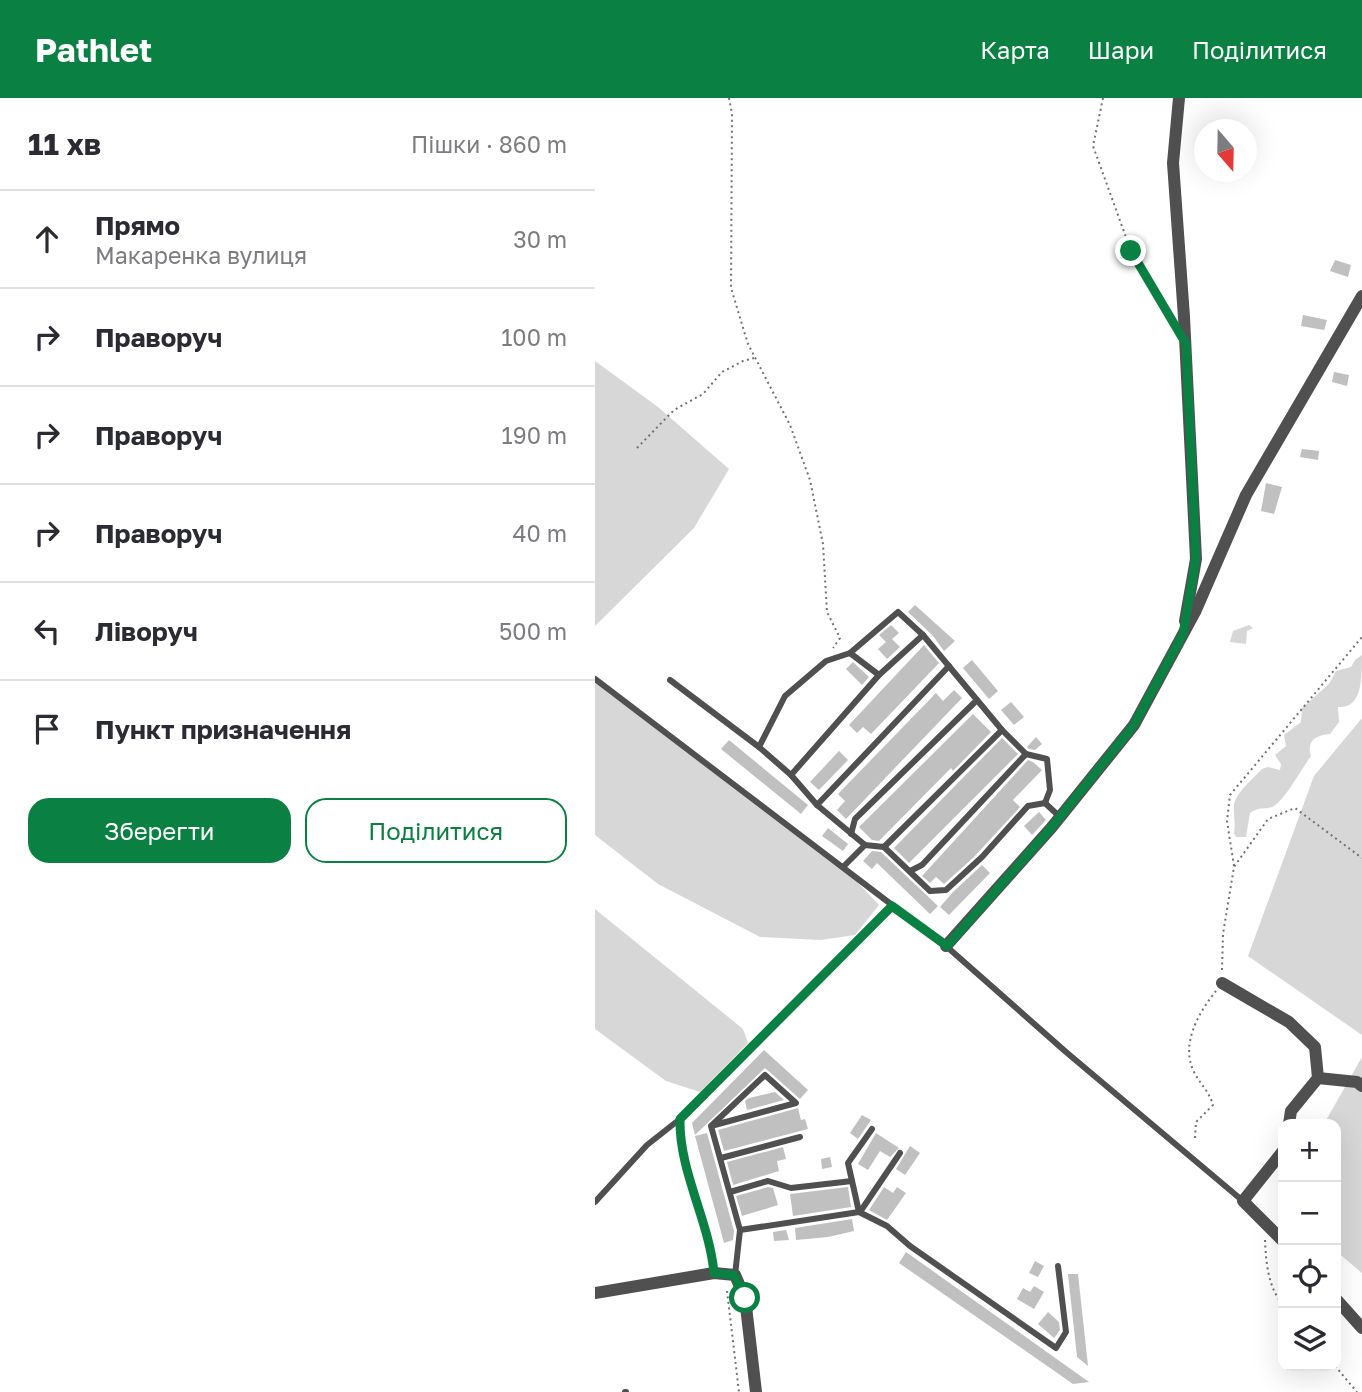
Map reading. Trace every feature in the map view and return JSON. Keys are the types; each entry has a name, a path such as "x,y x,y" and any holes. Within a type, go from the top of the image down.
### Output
{"street":[{"path":"1179,98 1173,163 1186,344 1196,559 1183,634"},
{"path":"947,946 1060,817 1134,725 1195,612 1246,495 1362,296"},
{"path":"1222,983 1289,1022 1315,1047 1318,1078 1291,1111 1290,1119"},
{"path":"1318,1078 1357,1082 1362,1086"},
{"path":"1278,1157 1243,1201 1278,1235"},
{"path":"595,1293 714,1273 734,1275 745,1298 756,1392"},
{"path":"1341,1305 1362,1328"}],"lane":[{"path":"759,747 785,696 826,661 850,653 898,612 923,635 1002,730 1026,754 1047,759 1050,790 1045,803"},
{"path":"791,775 879,675 923,635"},
{"path":"850,653 879,675"},
{"path":"817,805 949,666"},
{"path":"595,679 947,946 1066,1052 1243,1201"},
{"path":"670,680 759,747 791,775 817,805 865,845 884,846 930,891 946,890 982,857 1028,806 1045,803"},
{"path":"851,834 855,819 977,699"},
{"path":"884,846 1002,730"},
{"path":"910,871 922,865 1026,754"},
{"path":"1045,803 1060,817"},
{"path":"843,867 865,845"},
{"path":"595,1202 647,1145 680,1119 892,906"},
{"path":"765,1074 796,1103 736,1120 712,1126 765,1074"},
{"path":"680,1119 680,1142 712,1251 714,1273"},
{"path":"712,1126 740,1230 734,1275"},
{"path":"859,1212 848,1163 872,1129"},
{"path":"721,1158 800,1137"},
{"path":"859,1212 900,1153"},
{"path":"730,1192 768,1181 791,1188 852,1181"},
{"path":"740,1230 859,1212 887,1226 910,1246 1056,1348 1066,1332 1058,1266"}],"path":[{"path":"729,98 732,126 731,288 748,344 790,425 810,480 823,544 827,612 840,638 826,661"},
{"path":"1103,98 1093,146 1131,251 1186,344"},
{"path":"637,448 674,410 703,394 722,372 755,358"},
{"path":"1195,1138 1196,1122 1213,1105 1210,1094 1193,1070 1189,1041 1203,1007 1222,983 1223,934 1234,867 1227,821 1230,794 1362,637"},
{"path":"1234,867 1268,819 1295,808 1362,858"},
{"path":"1265,1221 1266,1266 1278,1299"},
{"path":"727,1292 739,1392"},
{"path":"1339,1371 1357,1392"}],"shaded area":[{"path":"595,361 658,407 729,469 694,528 595,626"},
{"path":"1249,625 1253,628 1247,631 1246,644 1230,642 1233,631"},
{"path":"1362,655 1361,683 1356,698 1346,706 1338,707 1339,722 1330,734 1313,740 1310,746 1311,756 1282,799 1272,807 1250,813 1246,837 1236,837 1234,809 1238,795 1262,769 1268,767 1280,770 1281,764 1275,755 1286,746 1284,735 1301,722 1302,708 1329,684 1336,671 1351,667"},
{"path":"595,683 843,867 879,905 855,935 820,940 760,937 658,884 595,835"},
{"path":"1362,718 1362,1035 1248,956 1314,776"},
{"path":"595,909 743,1029 748,1043 700,1092 666,1081 595,1029"},
{"path":"1362,1057 1362,1273 1341,1255 1341,1119 1327,1119"}],"building":[{"path":"1335,260 1351,265 1348,277 1330,271"},
{"path":"1303,315 1327,320 1324,330 1301,326"},
{"path":"1334,372 1349,375 1347,386 1332,382"},
{"path":"1302,449 1319,451 1318,460 1300,457"},
{"path":"1266,483 1282,487 1274,514 1261,511"},
{"path":"915,605 955,641 944,651 908,612"},
{"path":"891,625 899,633 892,639 900,647 887,659 878,649 886,642 879,635"},
{"path":"924,645 939,663 871,734 863,727 857,733 849,725"},
{"path":"972,660 998,691 989,699 963,668"},
{"path":"853,662 869,677 862,685 846,669"},
{"path":"954,690 962,698 846,819 837,810 845,801 838,794 936,693 943,701"},
{"path":"1011,702 1024,717 1014,725 1001,710"},
{"path":"973,714 991,732 879,841 872,840 859,827"},
{"path":"1036,737 1042,744 1035,750 1029,749 1027,747"},
{"path":"1002,738 1018,754 909,863 894,848"},
{"path":"729,740 808,805 801,814 721,749"},
{"path":"839,751 848,760 819,790 810,782"},
{"path":"1028,760 1042,770 1013,800 1020,807 974,857 944,884 936,877 930,883 922,876"},
{"path":"1039,812 1046,820 1032,835 1024,826"},
{"path":"828,828 848,844 843,851 822,836"},
{"path":"872,851 881,852 938,906 930,914 877,863 872,869 863,861"},
{"path":"982,865 990,873 949,915 940,907"},
{"path":"764,1050 808,1090 800,1099 765,1068 695,1135 692,1123"},
{"path":"775,1092 784,1100 747,1110 745,1101 749,1098"},
{"path":"798,1108 801,1120 805,1119 808,1129 724,1151 718,1130"},
{"path":"862,1115 871,1120 858,1139 850,1133"},
{"path":"707,1133 734,1231 733,1240 724,1243 695,1136"},
{"path":"876,1133 899,1148 890,1157 880,1151 868,1170 858,1164"},
{"path":"910,1146 920,1153 905,1175 896,1169"},
{"path":"783,1147 786,1159 777,1161 779,1171 733,1185 727,1162"},
{"path":"830,1157 832,1167 822,1169 821,1159"},
{"path":"848,1187 851,1207 793,1216 790,1194"},
{"path":"884,1187 893,1193 897,1187 906,1193 887,1220 869,1210"},
{"path":"773,1188 778,1205 742,1216 736,1196"},
{"path":"852,1219 854,1231 796,1240 795,1228"},
{"path":"786,1230 789,1240 774,1241 773,1232"},
{"path":"906,1252 1089,1382 1073,1384 899,1263"},
{"path":"1035,1261 1044,1266 1038,1277 1029,1273"},
{"path":"1068,1274 1078,1274 1088,1366 1077,1357"},
{"path":"1034,1286 1044,1292 1034,1309 1017,1299 1023,1288 1030,1292"},
{"path":"1048,1312 1059,1322 1060,1330 1054,1338 1038,1324"}],"route":[{"path":"745,1298 734,1275 714,1273 712,1251 680,1142 680,1119 892,906 947,946 1052,827 1134,725 1183,634 1196,559 1186,344 1131,251"}]}
